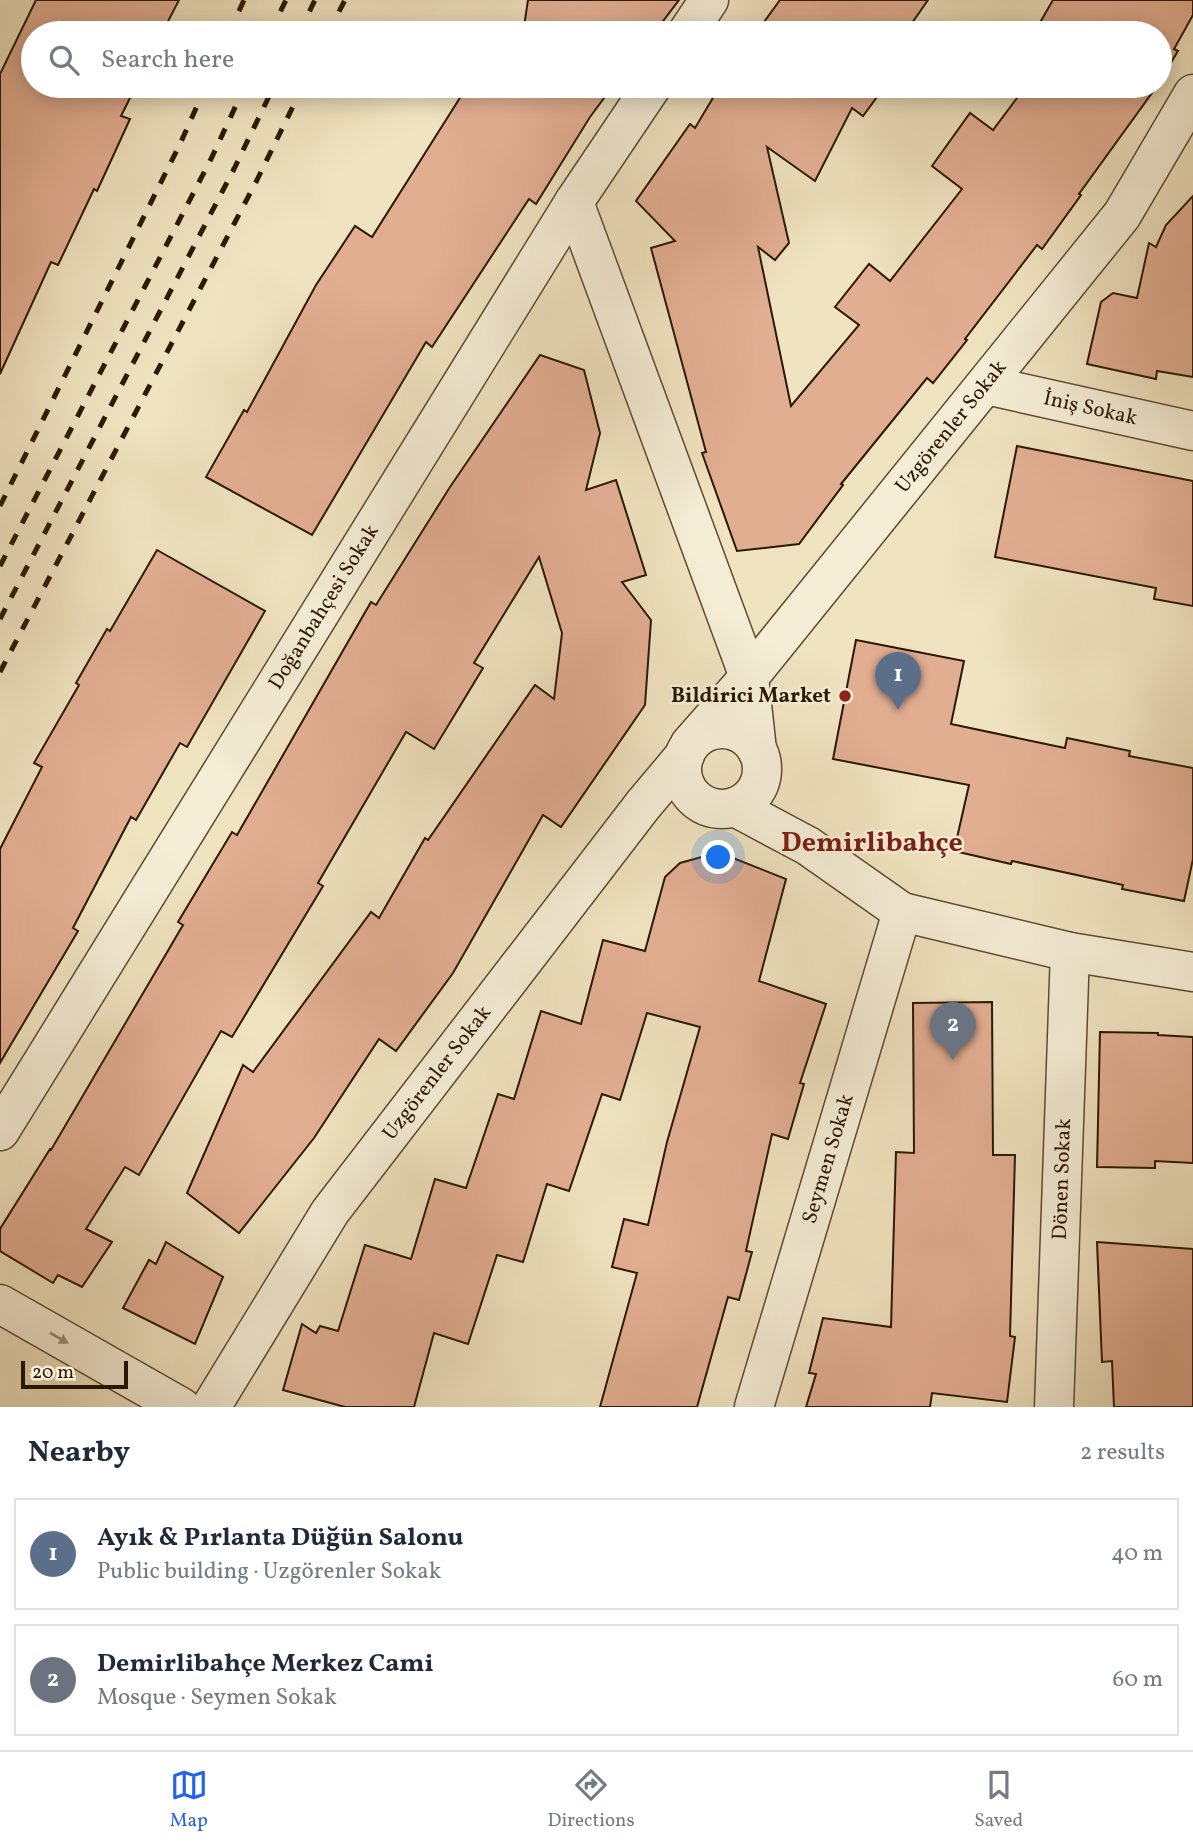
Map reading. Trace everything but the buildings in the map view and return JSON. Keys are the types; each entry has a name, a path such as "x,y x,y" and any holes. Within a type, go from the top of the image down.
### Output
{"street":[{"path":"695,21 709,0"},
{"name":"Uzgörenler Sokak","path":"211,1407 330,1212 643,805 1122,215 1193,94"},
{"name":"Doğanbahçesi Sokak","path":"0,1131 574,202 644,98"},
{"path":"574,202 749,677 762,777 747,800 722,807 643,805"},
{"name":"İniş Sokak","path":"986,385 1193,431"},
{"path":"808,846 749,740 738,732 725,729 700,735 688,750 682,767 683,780 697,800 722,807 808,846 902,912 1070,951 1193,972"},
{"name":"Seymen Sokak","path":"754,1407 902,912"},
{"name":"Dönen Sokak","path":"1054,1407 1070,951"},
{"path":"0,1304 181,1407"}],"railway":[{"path":"234,21 244,0"},
{"path":"276,21 286,0"},
{"path":"305,21 315,0"},
{"path":"334,21 345,0"},
{"path":"0,506 201,98"},
{"path":"0,566 211,159 239,98"},
{"path":"0,619 268,98"},
{"path":"0,672 297,98"}],"place":[{"name":"Bildirici Market","path":"845,696"},
{"name":"Ayık & Pırlanta Düğün Salonu","path":"898,710"},
{"name":"Demirlibahçe Merkez Cami","path":"953,1060"}],"district":[{"name":"Demirlibahçe","path":"872,843"}]}
